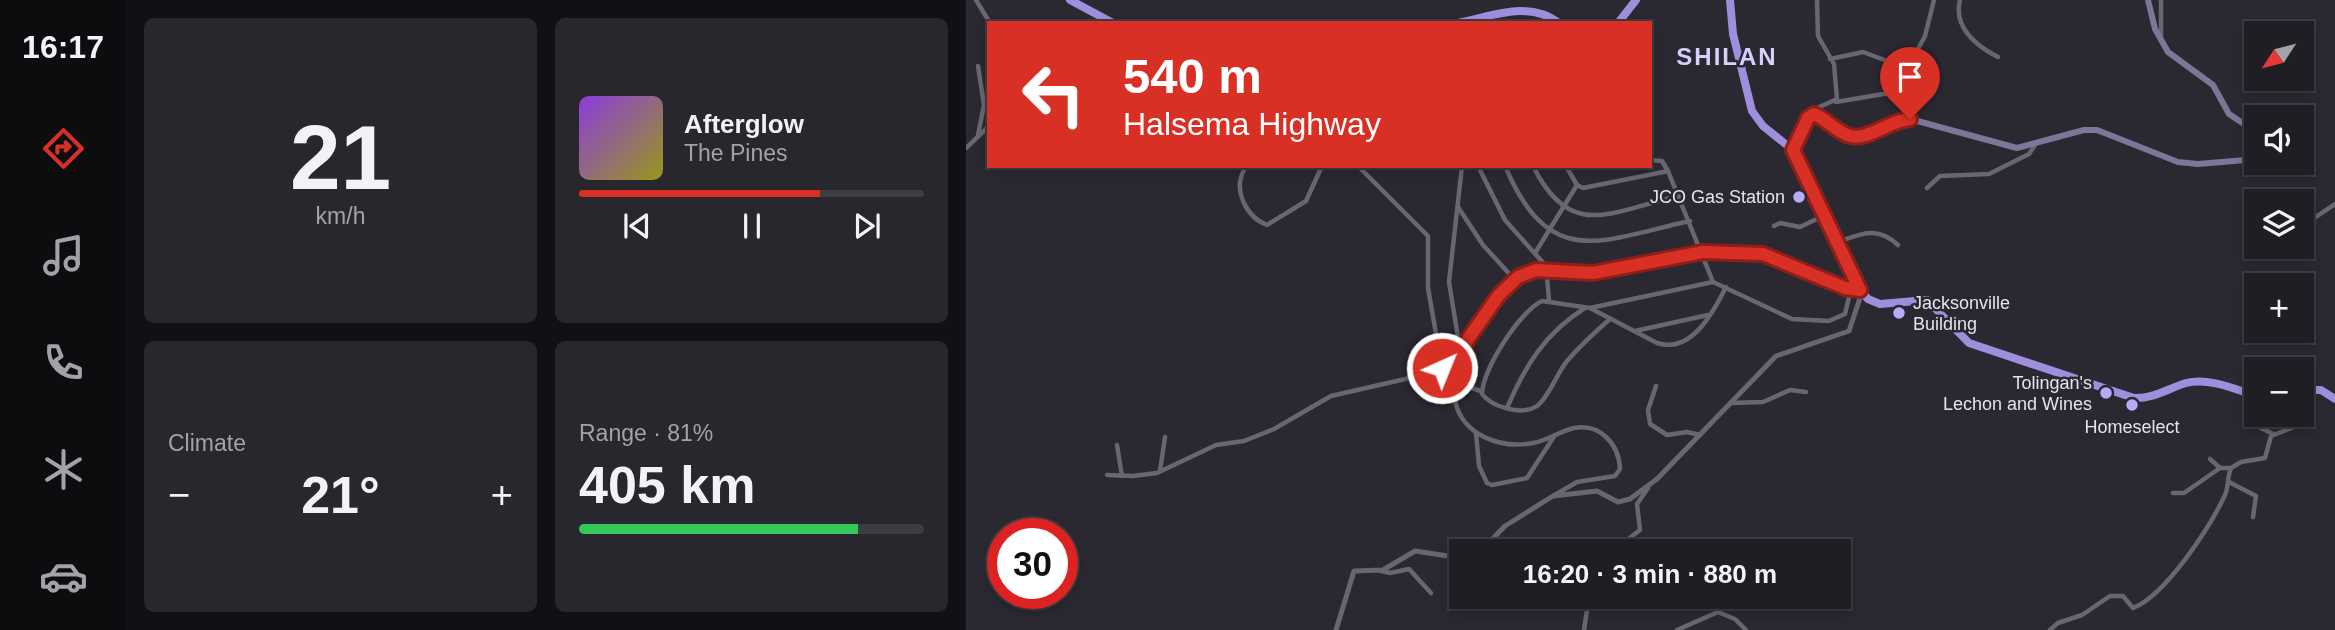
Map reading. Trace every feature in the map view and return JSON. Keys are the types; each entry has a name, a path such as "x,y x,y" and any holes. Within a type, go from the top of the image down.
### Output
{"highway":[{"path":"1070,0 1109,21"},
{"path":"1620,21 1636,0"},
{"path":"1730,0 1733,34 1752,111 1763,126 1793,150 1826,214 1858,290 1880,304 1927,300 1969,343 2134,398 2194,381 2244,392"},
{"path":"1468,21 1525,10 1547,14 1556,21"},
{"path":"2314,390 2321,390 2335,399"}],"main road":[{"path":"2148,0 2150,14 2168,52 2217,89 2229,114 2244,124"},
{"path":"1793,150 1808,118 1817,114 1845,134 1856,137 1893,121 1910,119 2012,147 2035,145 2090,129 2183,163 2244,160"}],"street":[{"path":"976,0 989,21"},
{"path":"1816,0 1819,43 1830,59 1837,80 1835,102"},
{"path":"1808,118 1815,109 1835,102 1895,92 1925,36 1934,0"},
{"path":"1960,0 1958,9 1965,29 1977,45 1998,57"},
{"path":"2161,0 2161,41"},
{"path":"1830,59 1863,52 1890,62 1911,62"},
{"path":"978,66 984,105 978,135"},
{"path":"966,148 987,128"},
{"path":"1927,188 1940,176 1989,174 2029,154 2035,145"},
{"path":"1652,160 1662,161 1668,171 1713,282"},
{"path":"1244,170 1238,184 1240,193 1255,219 1267,225 1303,204 1321,168"},
{"path":"1360,168 1428,236 1428,288 1442,368"},
{"path":"1462,168 1449,278 1461,356 1472,386 1481,391 1488,400 1507,408 1526,410 1538,405 1567,361 1610,319"},
{"path":"1479,168 1505,219 1547,268 1549,301"},
{"path":"1506,168 1526,207 1548,230 1582,243 1690,221"},
{"path":"1534,168 1547,191 1562,208 1575,214 1595,215 1679,196"},
{"path":"1567,168 1577,185 1590,188 1668,171"},
{"path":"1535,253 1577,185"},
{"path":"2314,218 2335,204"},
{"path":"1457,206 1483,245 1515,280"},
{"path":"1774,226 1780,223 1800,227 1826,214"},
{"path":"1838,242 1872,231 1883,233 1898,246"},
{"path":"1107,475 1159,472 1216,445 1244,441 1274,429 1331,396 1410,380 1442,368 1461,356 1481,317 1515,280 1528,272 1547,268 1593,273 1703,252 1767,255 1858,290"},
{"path":"1507,408 1528,363 1543,343 1588,308 1713,282 1782,316 1818,322 1836,320 1845,314 1858,290"},
{"path":"1481,391 1496,355 1536,303 1549,301 1588,308 1669,346 1688,341 1726,287"},
{"path":"1629,539 1640,530 1637,504 1650,486 1780,352 1849,331 1858,290"},
{"path":"1634,331 1708,314"},
{"path":"1472,386 1460,392 1455,401 1464,419 1475,432 1506,444 1537,443 1581,427 1600,432 1615,446 1620,469 1610,479 1577,482 1505,526 1492,539"},
{"path":"1656,386 1648,410 1650,424 1662,434 1687,432 1700,435"},
{"path":"1730,403 1763,402 1790,390 1806,392"},
{"path":"2260,427 2273,433 2291,427"},
{"path":"1475,432 1480,470 1487,483 1492,485 1527,478 1556,435"},
{"path":"2210,459 2220,468 2231,468 2265,458 2273,433"},
{"path":"1159,472 1165,437"},
{"path":"1117,445 1122,475"},
{"path":"2173,493 2184,493 2213,476 2220,468"},
{"path":"2050,630 2058,623 2082,615 2110,596 2123,596 2133,608 2159,591 2178,564 2192,552 2225,496 2231,468"},
{"path":"2229,482 2256,496 2253,517"},
{"path":"1553,496 1597,491 1618,502 1630,499 1650,486"},
{"path":"1381,571 1415,551 1449,556"},
{"path":"1336,630 1353,572 1363,569 1390,573 1409,569 1431,593"},
{"path":"1584,630 1587,609"},
{"path":"1677,630 1717,612 1735,619 1746,630"}],"place":[{"name":"JCO Gas Station","path":"1799,197"},
{"name":"Jacksonville Building","path":"1899,313"},
{"name":"Tolingan's Lechon and Wines","path":"2106,393"},
{"name":"Homeselect","path":"2132,405"}],"district":[{"name":"SHILAN","path":"1727,57"}],"route":[{"path":"1442,368 1461,356 1468,339 1494,300 1518,277 1536,270 1547,268 1593,273 1703,252 1763,254 1845,288 1860,290 1793,150 1808,118 1814,114 1845,134 1856,137 1893,121 1910,119"}]}
